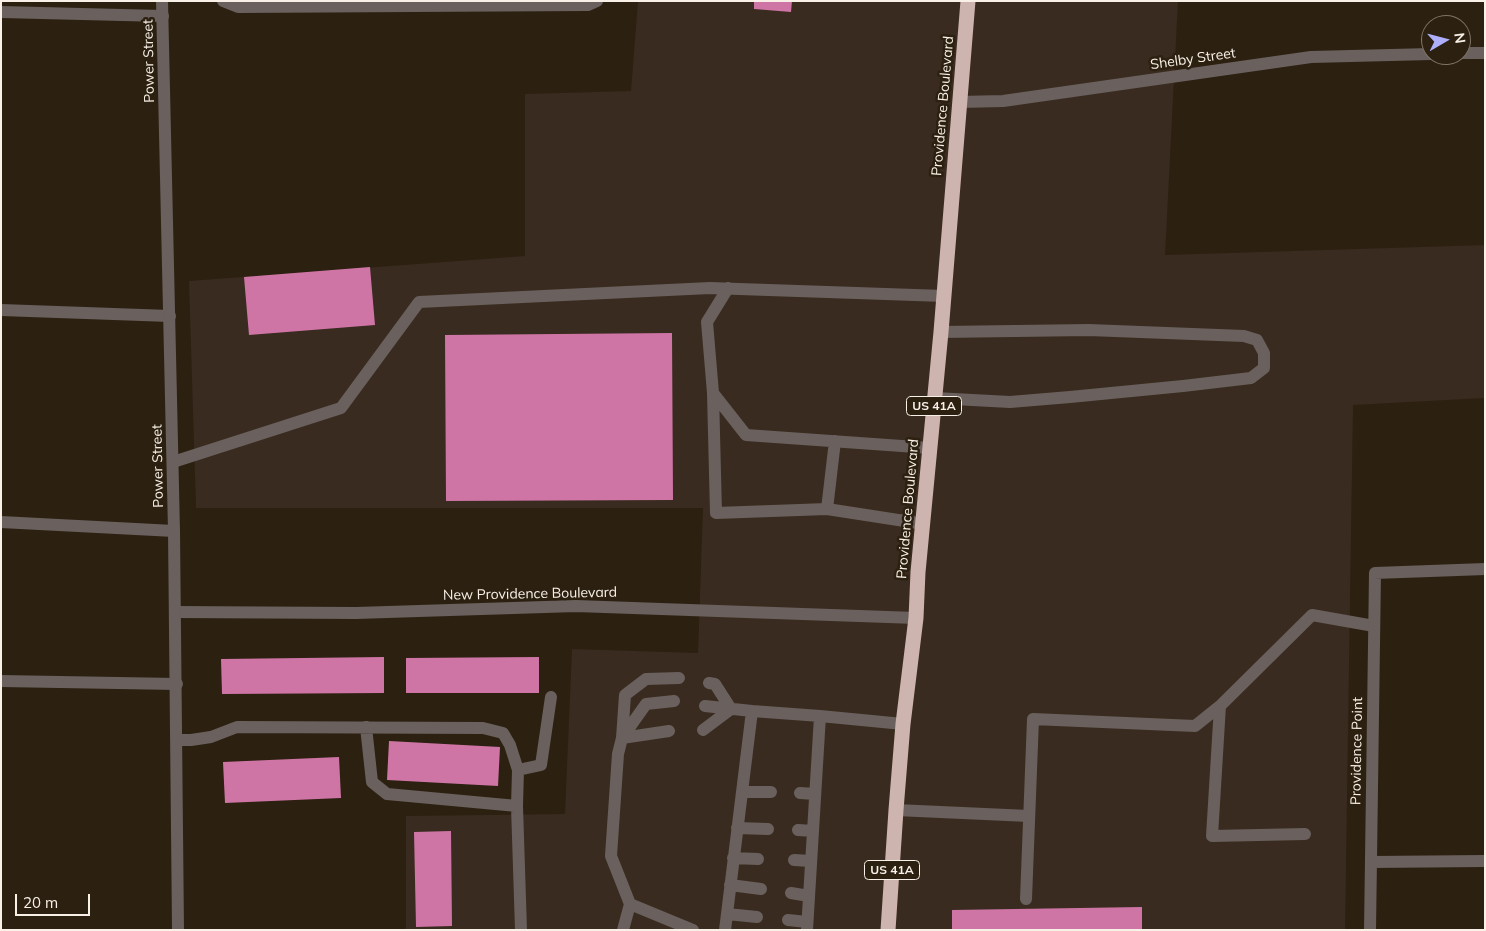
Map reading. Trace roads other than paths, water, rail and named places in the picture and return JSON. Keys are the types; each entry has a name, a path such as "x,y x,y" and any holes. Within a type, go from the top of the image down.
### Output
{"highway":[{"name":"Providence Boulevard","path":"888,930 903,724 916,618 918,572 941,332 968,1"}],"street":[{"name":"Power Street","path":"162,1 173,462 178,930"},
{"path":"223,1 238,7 588,5 597,1"},
{"path":"1,12 162,16"},
{"path":"1471,53 1485,53"},
{"name":"Shelby Street","path":"960,102 1003,101 1311,57 1421,54"},
{"path":"173,462 341,408 419,302 710,288 944,296"},
{"path":"728,288 707,322 713,393 716,513 827,509 924,524"},
{"path":"1,310 170,316"},
{"path":"934,398 1010,402 1040,400 1251,378 1264,368 1264,353 1257,340 1244,336 1089,330 941,332"},
{"path":"713,393 746,435 930,448"},
{"path":"827,509 835,441"},
{"path":"1,522 174,531"},
{"name":"Providence Point","path":"1370,930 1375,573 1485,569"},
{"name":"New Providence Boulevard","path":"175,612 356,613 576,606 916,618"},
{"path":"1026,899 1033,719 1195,726 1220,706 1312,615 1374,626"},
{"path":"623,930 630,904 611,856 618,754 622,738 625,695 646,679 679,678"},
{"path":"1,681 176,684"},
{"path":"709,683 715,684 731,709"},
{"path":"518,770 541,765 551,697"},
{"path":"622,738 646,704 674,701"},
{"path":"705,706 903,724"},
{"path":"1220,706 1212,836 1305,834"},
{"path":"703,730 731,709"},
{"path":"725,930 752,711"},
{"path":"788,920 807,926 820,716"},
{"path":"177,740 212,737 237,727 483,728 503,733 510,744 518,770 521,930"},
{"path":"366,727 372,782 387,794 518,806"},
{"path":"622,738 669,731"},
{"path":"742,792 771,792"},
{"path":"800,793 815,794"},
{"path":"896,810 1029,816"},
{"path":"737,828 768,829"},
{"path":"798,830 813,831"},
{"path":"734,858 758,859"},
{"path":"794,860 811,861"},
{"path":"1371,862 1485,861"},
{"path":"730,885 760,889"},
{"path":"791,893 809,896"},
{"path":"630,904 693,930"},
{"path":"727,914 757,917"}]}
